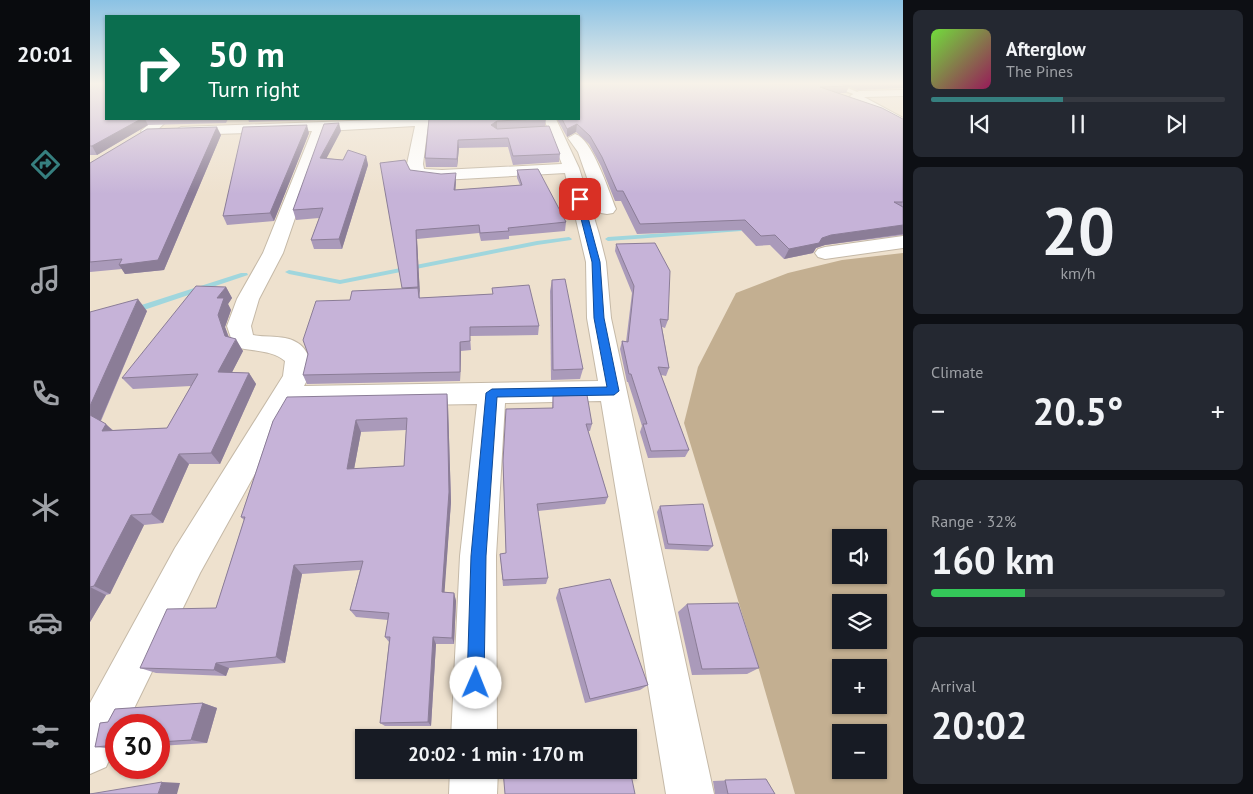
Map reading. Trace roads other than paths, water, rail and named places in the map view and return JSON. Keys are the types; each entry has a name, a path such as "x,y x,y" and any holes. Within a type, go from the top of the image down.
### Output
{"street":[{"path":"162,120 144,134 438,120"},
{"path":"422,122 415,164 418,173 442,175 571,168"},
{"path":"552,125 571,168 596,262 599,318 690,794"},
{"path":"552,125 585,152 607,209"},
{"path":"90,751 124,677 227,488 296,377 298,359 284,346 243,341 239,326 248,299 273,253 320,127"},
{"path":"825,253 903,242"},
{"path":"284,397 614,391"},
{"path":"474,729 478,556 492,393"},
{"path":"473,794 474,779"}],"waterway":[{"path":"608,239 739,230"},
{"path":"289,272 340,282 537,243 569,239"},
{"path":"132,311 244,275"}]}
